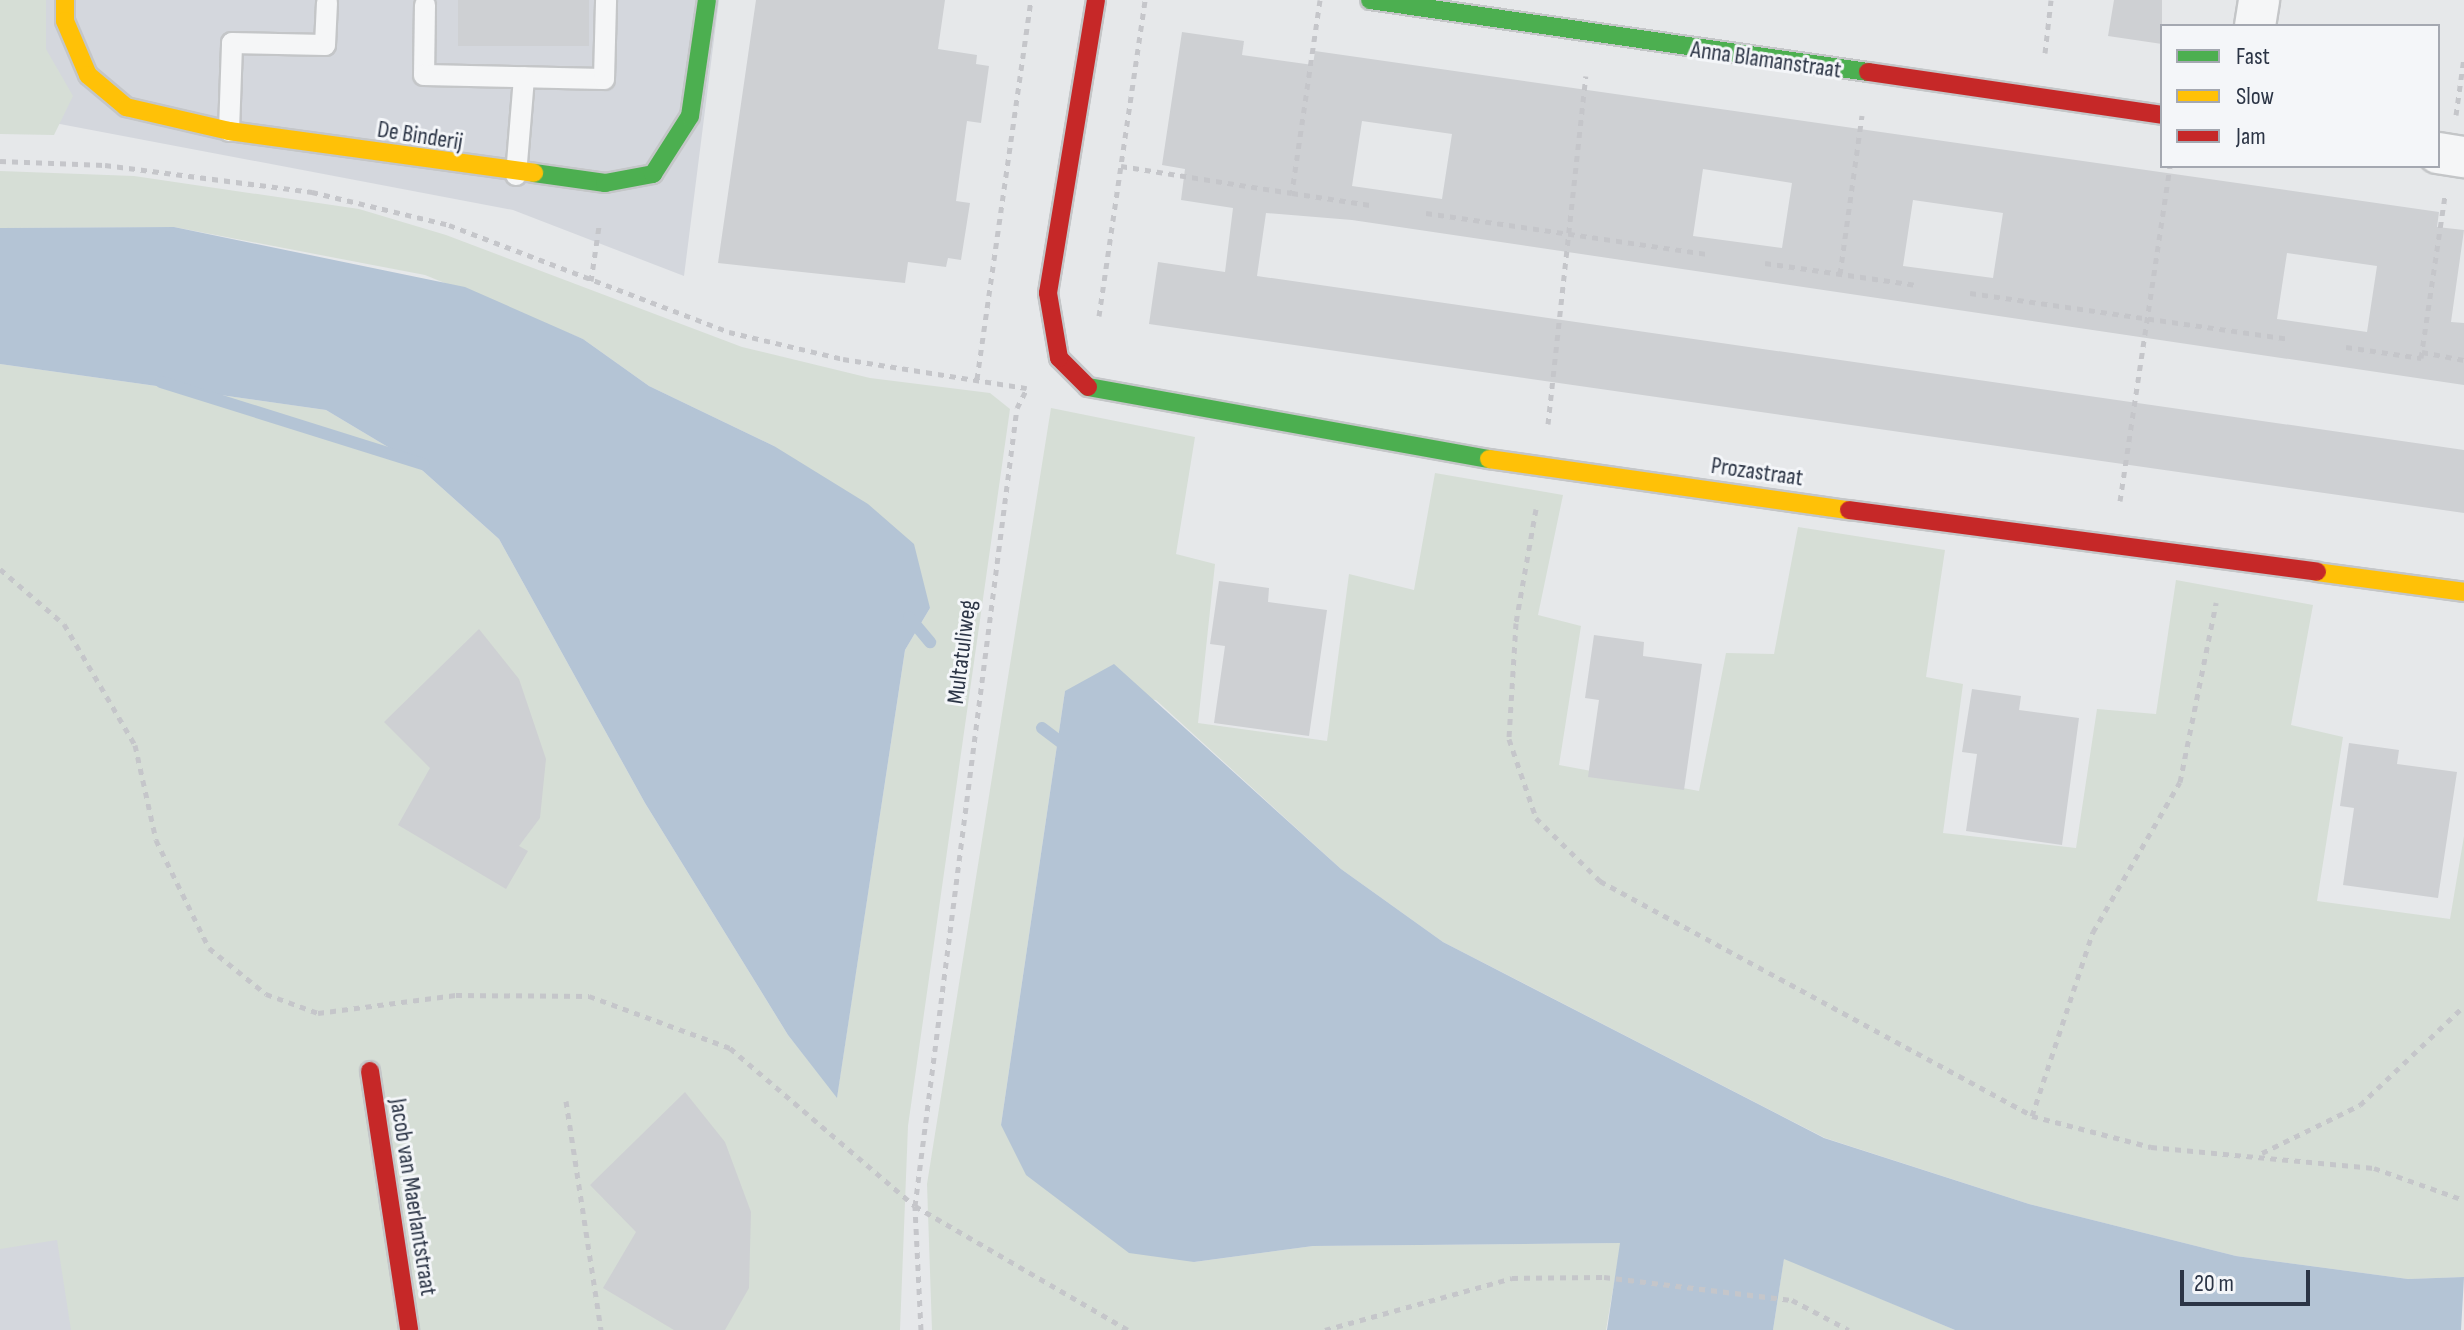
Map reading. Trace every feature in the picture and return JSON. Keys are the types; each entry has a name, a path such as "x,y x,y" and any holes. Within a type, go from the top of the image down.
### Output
{"street":[{"name":"De Binderij","path":"65,0 65,21 88,75 126,107 229,131 516,175 605,183 653,174 690,116 707,0"},
{"path":"1089,388 1059,358 1048,293 1096,0"},
{"name":"Anna Blamanstraat","path":"1370,0 1540,12 1590,36 2160,115"},
{"path":"2255,24 2259,0"},
{"name":"Prozastraat","path":"1089,388 1544,469 2464,592"},
{"name":"Jacob van Maerlantstraat","path":"370,1071 409,1330"}],"lane":[{"path":"425,5 424,75 604,79 606,0"},
{"path":"229,131 232,43 325,45 327,3"},
{"path":"516,175 524,77"}],"path":[{"path":"977,379 1031,0"},
{"path":"1089,388 1145,0"},
{"path":"1292,193 1320,0"},
{"path":"2039,98 2051,0"},
{"path":"1590,36 1544,469 1516,623 1509,739 1536,818 1600,881 2032,1116 2151,1147 2261,1154 2374,1168 2464,1200"},
{"path":"2346,347 2421,358 2464,57"},
{"path":"1840,274 1868,74"},
{"path":"0,161 105,165 312,192 449,225 729,332 843,359 1027,388"},
{"path":"1121,166 1370,205"},
{"path":"2114,544 2170,168"},
{"path":"591,281 605,183"},
{"path":"1426,213 1706,254"},
{"path":"1765,263 1916,285"},
{"path":"1970,293 2290,339"},
{"path":"2422,352 2464,360"},
{"name":"Multatuliweg","path":"921,1330 915,1206 1017,408 1027,388 1059,358"},
{"path":"2032,1116 2093,932 2180,782 2224,559"},
{"path":"0,569 64,624 135,745 156,840 209,948 266,994 318,1013 456,995 589,996 730,1048 915,1206 1128,1330"},
{"path":"2261,1154 2360,1105 2464,1006"},
{"path":"566,1101 601,1330"},
{"path":"1325,1330 1512,1278 1604,1277 1792,1300 1849,1330"}],"shaded area":[{"path":"0,0 46,0 46,49 73,96 54,135 0,134"},
{"path":"19,0 719,0 684,276 513,210 23,117"},
{"path":"0,171 134,176 359,209 446,235 742,347 870,378 990,393 1010,409 908,1126 900,1330 71,1330 57,1240 0,1249 0,364 326,410 413,462 499,539 645,803 788,1035 837,1097 905,650 930,608 774,446 649,386 583,339 425,275 174,227 0,228"},
{"path":"1051,408 1195,437 1176,554 1215,564 1198,723 1327,741 1349,574 1414,590 1435,473 1563,495 1538,615 1581,626 1559,765 1699,791 1726,653 1774,654 1798,527 1945,550 1926,677 1963,684 1943,833 2076,848 2097,709 2156,714 2176,580 2313,605 2291,725 2343,737 2317,901 2450,919 2464,836 2464,1277 2408,1279 2236,1256 2029,1204 1825,1138 1443,942 1341,869 1156,700 1065,691 1001,1125 1194,1262 1313,1246 1621,1243 1606,1330 932,1330 927,1184"},
{"path":"62,1233 76,1330 0,1330 0,1243"},
{"path":"1784,1258 1955,1330 1773,1330"}],"water":[{"path":"174,227 465,287 583,339 649,386 774,446 868,504 914,544 930,608 905,650 837,1098 788,1035 645,803 499,539 413,462 326,410 0,364 0,228"},
{"path":"1114,664 1341,869 1443,942 1824,1138 2029,1204 2236,1256 2408,1279 2464,1277 2461,1330 1955,1330 1784,1259 1773,1330 1607,1330 1620,1243 1313,1246 1194,1262 1129,1253 1026,1175 1001,1125 1065,691"}],"building":[{"path":"458,0 589,0 589,46 458,46"},
{"path":"756,0 945,0 938,49 977,55 976,64 989,66 981,123 967,121 956,201 970,203 961,260 948,258 946,267 908,262 905,283 718,263"},
{"path":"2114,0 2162,0 2160,44 2108,36"},
{"path":"1182,32 1244,41 1242,55 1313,65 1315,51 2439,212 2437,227 2464,230 2451,322 2464,323 2464,385 1352,220 1266,213 1257,276 2464,450 2464,513 1149,324 1158,262 1225,272 1233,208 1181,200 1185,169 1162,165","holes":["1362,121 1452,134 1442,199 1352,186","1703,169 1792,183 1782,248 1693,236","1913,200 2003,213 1993,278 1903,266","2287,253 2377,266 2367,332 2277,319"]},
{"path":"1219,581 1269,588 1268,602 1327,610 1309,736 1214,723 1225,646 1210,644"},
{"path":"479,629 519,679 546,759 540,818 519,846 528,851 506,889 398,825 430,768 384,722"},
{"path":"1594,635 1644,642 1643,656 1702,664 1684,790 1588,777 1599,700 1585,698"},
{"path":"1972,689 2021,696 2019,710 2079,718 2062,845 1966,831 1977,754 1962,752"},
{"path":"2349,743 2399,750 2397,764 2457,772 2438,898 2343,885 2354,808 2340,806"},
{"path":"685,1092 725,1142 751,1212 749,1288 725,1330 674,1330 603,1288 636,1232 590,1185"}],"waterway":[{"path":"161,382 423,464"},
{"path":"909,617 930,642"},
{"path":"1042,728 1073,751"}],"traffic: fast":[{"path":"534,173 605,183 653,174 690,116 707,0"},
{"path":"1370,0 1868,72"},
{"path":"1088,387 1489,459"}],"traffic: slow":[{"path":"65,0 65,21 88,75 126,107 229,131 534,173"},
{"path":"1489,459 1849,510"},
{"path":"2317,572 2464,592"}],"traffic: jam":[{"path":"1088,387 1059,358 1048,293 1096,0"},
{"path":"1868,72 2160,115"},
{"path":"1849,510 2317,572"},
{"path":"370,1071 409,1330"}]}
